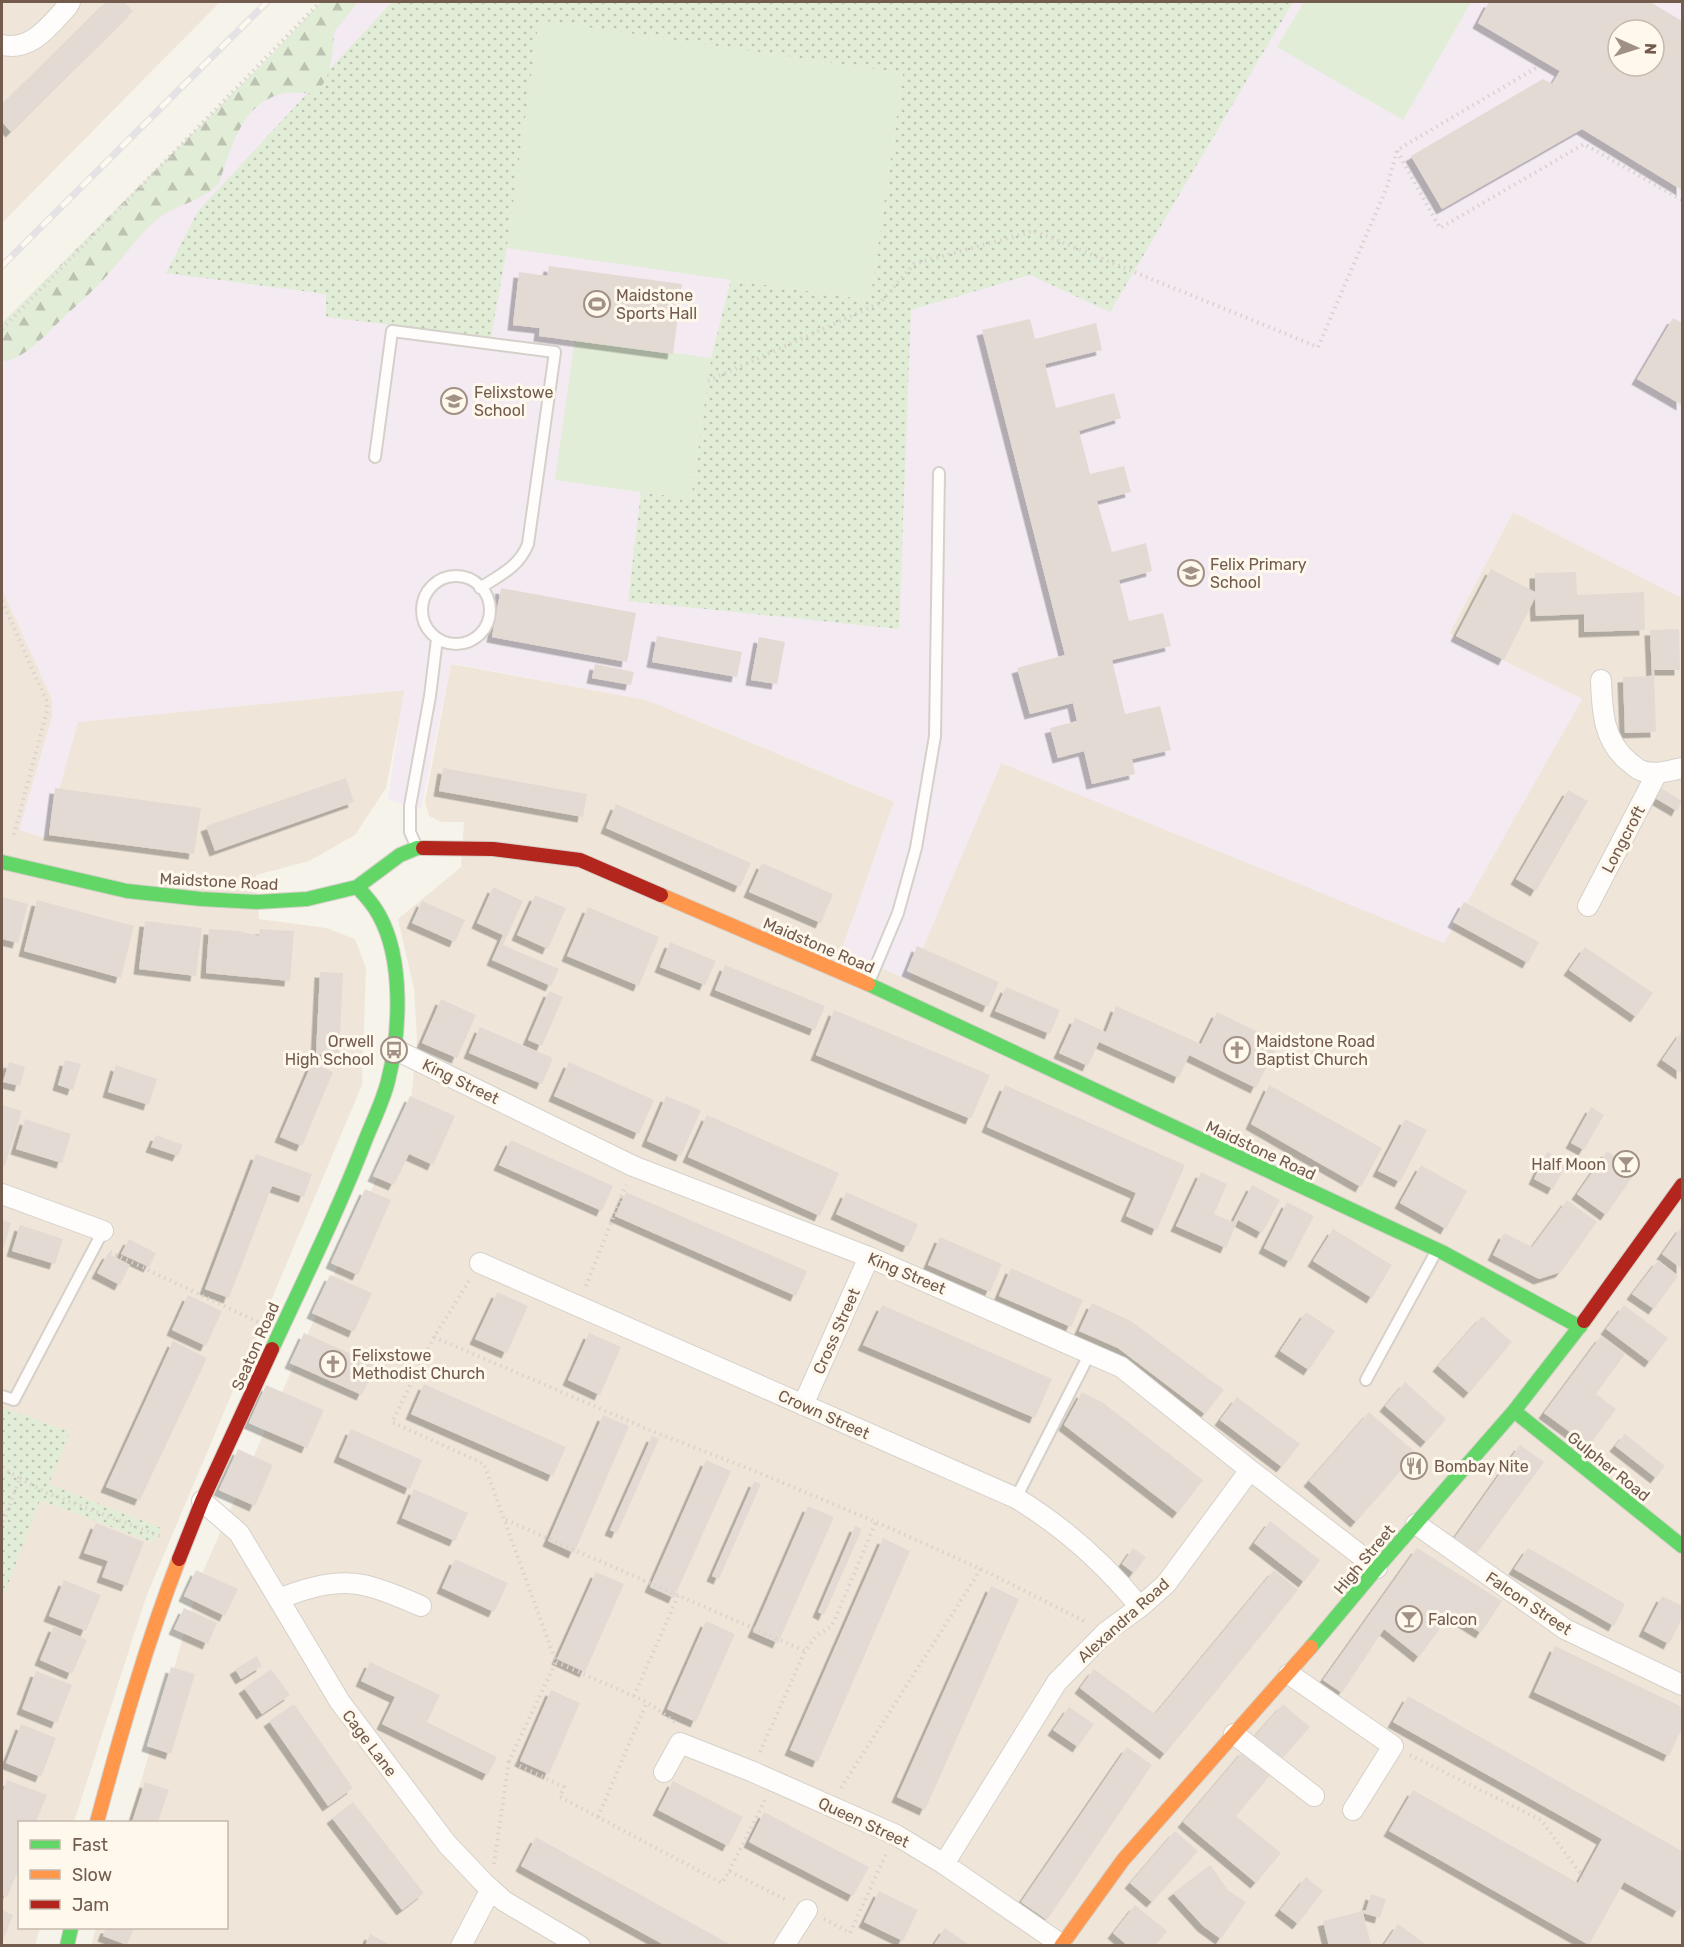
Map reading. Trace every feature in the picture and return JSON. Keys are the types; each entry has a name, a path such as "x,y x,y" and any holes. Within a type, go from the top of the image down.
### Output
{"street":[{"path":"2,45 18,46 28,44 38,38 70,2"},
{"path":"1601,680 1602,709 1607,734 1624,758 1640,770 1657,773 1683,768"},
{"name":"Longcroft","path":"1588,906 1657,773"},
{"name":"Maidstone Road","path":"4,862 100,886 201,899 257,902 307,899 357,887 400,855 417,848 493,849 580,860 868,984 1437,1250 1580,1327"},
{"name":"Seaton Road","path":"97,1821 152,1634 202,1501 351,1178 388,1082 394,1049 398,999 396,972 381,918 372,903 357,887"},
{"name":"King Street","path":"394,1049 633,1166 869,1257 1121,1367 1377,1568"},
{"name":"High Street","path":"1061,1945 1124,1860 1289,1674 1377,1568 1514,1411 1580,1327 1683,1185"},
{"path":"2,1194 99,1238"},
{"name":"Cross Street","path":"803,1405 869,1257"},
{"name":"Crown Street","path":"480,1263 1016,1498 1045,1516 1085,1549 1105,1567 1140,1607"},
{"name":"Gulpher Road","path":"1514,1411 1683,1546"},
{"name":"Alexandra Road","path":"944,1864 1058,1682 1106,1632 1166,1584 1250,1470"},
{"name":"Cage Lane","path":"202,1501 239,1533 340,1702 447,1844 504,1901 580,1946"},
{"name":"Falcon Street","path":"1416,1524 1565,1629 1683,1685"},
{"path":"279,1599 304,1589 361,1584 421,1606"},
{"path":"1289,1674 1394,1746 1353,1810"},
{"path":"1234,1734 1314,1796"},
{"path":"664,1772 680,1743 690,1747"},
{"name":"Queen Street","path":"690,1747 896,1835 944,1864 1061,1945"},
{"path":"461,1946 491,1889"},
{"path":"784,1946 807,1910"},
{"path":"67,1946 71,1929"}],"lane":[{"path":"375,457 392,331 555,352 528,544 524,555 514,566 480,588"},
{"path":"868,984 898,913 916,848 935,736 939,473"},
{"path":"458,576 475,581 480,588 487,595 490,612 485,629 471,641 454,644 437,639 425,625 422,608 427,591 441,579 458,576"},
{"path":"417,848 410,832 410,806 430,696 437,639"},
{"path":"2,1396 14,1400 99,1238"},
{"path":"1366,1380 1437,1250"},
{"path":"1016,1498 1090,1353"}],"path":[{"path":"2,329 320,2"},
{"path":"708,381 880,303 914,264 1034,231 1318,347 1387,187 1397,150 1536,68"},
{"path":"1397,150 1440,228 1584,144 1683,200"},
{"path":"2,601 47,702 47,711 4,862"},
{"path":"578,1306 633,1166"},
{"path":"99,1238 279,1332"},
{"path":"480,1263 434,1337 393,1422 484,1464 556,1662 510,1761 491,1889"},
{"path":"434,1337 652,1431 876,1522 981,1569 1106,1632"},
{"path":"2,1468 47,1493 185,1546"},
{"path":"2,1525 20,1478"},
{"path":"505,1520 805,1651"},
{"path":"751,1772 805,1651 816,1636 832,1626 876,1522"},
{"path":"830,1805 981,1569"},
{"path":"634,1696 678,1596"},
{"path":"556,1662 647,1702 681,1726 690,1747"},
{"path":"598,1817 647,1702"},
{"path":"1394,1746 1541,1820 1586,1881"},
{"path":"510,1761 564,1786 560,1797 722,1882 775,1782"},
{"path":"729,1871 850,1933 896,1835"}],"shaded area":[{"path":"2,2 220,2 2,223"},
{"name":"Felixstowe School","path":"321,2 1682,2 1682,598 1513,512 1449,634 1582,699 1444,943 1001,763 909,981 842,949 894,801 647,700 451,663 421,809 388,800 404,690 78,722 46,838 19,830 52,717 52,699 2,589 2,323 273,53"},
{"path":"1513,512 1682,598 1682,1945 91,1946 96,1929 228,1929 228,1821 129,1821 201,1576 411,1100 417,1039 414,989 398,919 461,867 464,822 441,822 429,816 425,802 451,664 647,700 895,802 842,949 909,980 1001,763 1444,942 1582,699 1449,634"},
{"path":"2,589 52,699 52,717 20,830 45,838 77,722 405,690 386,788 355,835 309,861 256,875 259,919 326,928 355,939 366,968 362,1085 146,1597 74,1821 18,1821 18,1929 40,1929 35,1946 2,1945"}],"green space":[{"path":"321,2 358,2 334,32 333,51 328,74 323,84 314,94 285,93 267,99 256,107 233,143 219,183 212,190 153,223 108,275 46,335 19,356 2,361 2,323 273,53"},
{"path":"392,2 1293,2 1110,312 1030,275 911,310 899,629 628,601 641,492 691,498 711,358 731,280 870,300 903,73 539,21 507,248 491,337 326,317 326,294 166,273 198,211"},
{"path":"1304,2 1471,2 1403,120 1277,47"},
{"path":"539,20 903,73 870,300 507,248"},
{"path":"575,339 711,358 691,499 555,480"},
{"path":"2,1407 70,1432 49,1484 161,1528 154,1543 40,1500 2,1600"}],"building":[{"path":"106,2 124,2 133,11 11,132 2,122 2,105"},
{"path":"1489,2 1650,2 1682,21 1682,190 1582,129 1442,209 1411,156 1543,79 1552,84 1560,71 1478,23"},
{"name":"Maidstone Sports Hall","path":"549,266 682,284 673,354 539,336 540,328 513,325 519,272 547,276"},
{"path":"1673,318 1682,323 1682,405 1637,379"},
{"path":"1030,319 1035,339 1096,323 1102,350 1045,364 1056,408 1114,393 1121,418 1079,431 1090,474 1124,466 1131,492 1097,501 1112,552 1146,543 1152,571 1119,580 1129,621 1163,613 1171,646 1112,660 1125,714 1160,706 1171,750 1132,759 1135,774 1092,784 1084,751 1058,758 1050,728 1077,721 1073,703 1030,714 1017,668 1065,655 982,330"},
{"path":"1491,569 1535,592 1535,573 1576,572 1577,595 1644,592 1645,630 1584,632 1584,614 1536,616 1535,598 1504,660 1456,636"},
{"path":"501,588 636,613 627,662 492,637"},
{"path":"1679,629 1680,670 1654,670 1656,732 1625,733 1623,677 1652,676 1650,630"},
{"path":"657,636 742,652 737,677 652,662"},
{"path":"759,637 785,642 777,684 751,680"},
{"path":"595,664 634,672 631,685 592,678"},
{"path":"443,768 587,794 583,817 439,791"},
{"path":"346,778 354,802 215,851 206,826"},
{"path":"55,788 201,808 194,854 49,835"},
{"path":"1661,788 1682,801 1677,811 1655,798"},
{"path":"1568,790 1588,801 1536,891 1516,879"},
{"path":"616,804 751,863 740,887 606,828"},
{"path":"762,863 833,894 821,923 749,892"},
{"path":"493,887 523,901 503,945 559,969 551,986 492,960 503,935 477,923"},
{"path":"535,895 566,908 548,949 517,935"},
{"path":"2,897 28,904 18,943 2,939"},
{"path":"37,900 134,926 121,978 24,951"},
{"path":"422,901 465,920 455,942 412,923"},
{"path":"1464,902 1539,942 1528,963 1453,922"},
{"path":"588,907 659,937 639,986 567,956"},
{"path":"145,921 202,928 196,976 139,969"},
{"path":"209,929 239,931 259,936 260,929 294,931 290,981 206,973"},
{"path":"670,942 716,961 705,985 660,967"},
{"path":"917,946 999,982 988,1007 907,971"},
{"path":"1585,947 1653,993 1636,1017 1569,970"},
{"path":"725,965 825,1006 815,1030 715,990"},
{"path":"320,972 343,973 339,1055 316,1054"},
{"path":"1006,987 1060,1010 1050,1034 995,1011"},
{"path":"549,991 563,997 542,1046 528,1040"},
{"path":"441,999 476,1015 457,1058 422,1043"},
{"path":"1116,1006 1201,1044 1217,1012 1279,1042 1256,1088 1189,1055 1179,1078 1099,1042 1088,1066 1059,1053 1075,1018 1106,1032"},
{"path":"834,1010 990,1075 971,1119 816,1055"},
{"path":"480,1027 553,1058 542,1084 469,1053"},
{"path":"1682,1031 1682,1074 1662,1060"},
{"path":"65,1060 81,1064 73,1090 58,1085"},
{"path":"9,1062 25,1067 20,1086 3,1082"},
{"path":"569,1062 654,1100 639,1134 554,1096"},
{"path":"312,1063 333,1072 302,1146 280,1137"},
{"path":"116,1065 157,1079 149,1105 108,1092"},
{"path":"1005,1085 1185,1165 1157,1230 1126,1216 1136,1193 987,1127"},
{"path":"1269,1085 1382,1148 1361,1187 1251,1124"},
{"path":"410,1096 455,1116 433,1165 409,1154 394,1185 373,1176"},
{"path":"666,1096 701,1110 681,1156 647,1141"},
{"path":"2,1105 22,1111 5,1166 2,1165"},
{"path":"1591,1107 1604,1115 1584,1150 1571,1143"},
{"path":"707,1115 839,1173 820,1216 688,1157"},
{"path":"25,1119 71,1134 62,1163 16,1149"},
{"path":"1405,1119 1427,1130 1400,1182 1378,1171"},
{"path":"156,1135 183,1145 178,1156 151,1147"},
{"path":"511,1140 613,1186 602,1211 499,1165"},
{"path":"1607,1151 1636,1172 1606,1215 1577,1194"},
{"path":"1547,1152 1568,1162 1553,1189 1534,1179"},
{"path":"256,1154 312,1174 304,1197 272,1186 229,1298 205,1289"},
{"path":"1421,1165 1467,1191 1446,1229 1400,1203"},
{"path":"1201,1172 1227,1184 1214,1214 1233,1222 1252,1185 1280,1200 1262,1233 1238,1220 1226,1248 1176,1226"},
{"path":"365,1189 391,1200 358,1275 331,1263"},
{"path":"626,1192 807,1271 796,1296 615,1216"},
{"path":"846,1192 918,1224 908,1247 836,1214"},
{"path":"1567,1200 1597,1222 1561,1272 1539,1279 1493,1255 1504,1233 1532,1247"},
{"path":"1287,1202 1314,1216 1290,1262 1264,1248"},
{"path":"2,1220 11,1223 4,1247 2,1246"},
{"path":"20,1225 63,1239 55,1264 12,1251"},
{"path":"1682,1226 1682,1269 1662,1254"},
{"path":"1333,1229 1392,1265 1372,1298 1313,1261"},
{"path":"940,1237 1002,1264 990,1292 928,1265"},
{"path":"129,1239 156,1253 149,1267 121,1254"},
{"path":"108,1253 130,1265 120,1285 97,1273"},
{"path":"1658,1260 1678,1276 1654,1309 1632,1294"},
{"path":"1011,1268 1083,1300 1071,1327 999,1296"},
{"path":"330,1275 372,1293 354,1332 312,1313"},
{"path":"497,1292 528,1306 507,1353 475,1339"},
{"path":"188,1295 222,1311 206,1346 172,1330"},
{"path":"1092,1303 1131,1321 1224,1390 1205,1414 1118,1348 1079,1331"},
{"path":"882,1305 1052,1379 1035,1418 863,1345"},
{"path":"1624,1305 1668,1338 1650,1362 1606,1329"},
{"path":"1306,1312 1335,1331 1309,1370 1280,1351"},
{"path":"1482,1316 1512,1342 1469,1393 1438,1366"},
{"name":"Felixstowe Methodist Church","path":"304,1333 376,1365 362,1395 290,1363"},
{"path":"589,1333 621,1347 600,1395 568,1380"},
{"path":"1601,1336 1625,1354 1596,1394 1616,1409 1589,1446 1544,1413"},
{"path":"173,1341 207,1358 140,1500 106,1487"},
{"path":"1405,1382 1446,1419 1426,1442 1385,1406"},
{"path":"424,1384 566,1447 553,1476 411,1414"},
{"path":"266,1385 324,1410 307,1448 249,1423"},
{"path":"1082,1392 1102,1402 1203,1480 1178,1513 1064,1425"},
{"path":"1237,1397 1300,1444 1282,1467 1220,1420"},
{"path":"1369,1412 1416,1453 1356,1522 1309,1481"},
{"path":"603,1415 629,1426 574,1553 548,1541"},
{"path":"351,1429 422,1460 410,1489 339,1457"},
{"path":"1625,1434 1665,1466 1656,1478 1615,1446"},
{"path":"652,1436 659,1439 617,1533 610,1530"},
{"path":"1520,1445 1544,1462 1475,1556 1453,1540"},
{"path":"238,1449 273,1465 255,1506 219,1490"},
{"path":"706,1460 731,1471 674,1598 650,1587"},
{"path":"754,1481 761,1484 719,1579 712,1576"},
{"path":"414,1489 468,1513 455,1541 402,1518"},
{"path":"808,1506 834,1517 778,1643 753,1632"},
{"path":"1270,1521 1320,1560 1304,1582 1254,1543"},
{"path":"96,1523 144,1542 127,1586 102,1577 108,1561 84,1553"},
{"path":"855,1526 862,1529 824,1615 818,1612"},
{"path":"883,1538 910,1551 818,1762 790,1750"},
{"path":"1133,1548 1146,1557 1134,1573 1122,1564"},
{"path":"1417,1548 1502,1601 1481,1633 1451,1614 1419,1657 1384,1629 1342,1693 1323,1680"},
{"path":"1528,1548 1625,1604 1614,1626 1514,1569"},
{"path":"455,1559 508,1583 494,1612 442,1588"},
{"path":"196,1570 238,1589 225,1616 184,1596"},
{"path":"1274,1570 1298,1590 1165,1754 1080,1688 1094,1669 1155,1714"},
{"path":"596,1572 624,1584 585,1672 557,1659"},
{"path":"64,1580 101,1595 86,1631 49,1616"},
{"path":"991,1586 1019,1599 925,1810 897,1797"},
{"path":"1662,1596 1682,1606 1682,1618 1669,1644 1644,1631"},
{"path":"184,1608 217,1623 208,1644 174,1629"},
{"path":"706,1621 735,1634 696,1722 667,1709"},
{"path":"54,1626 87,1640 72,1674 40,1660"},
{"path":"1555,1646 1682,1707 1682,1728 1669,1756 1534,1692"},
{"path":"257,1656 262,1666 241,1679 235,1669"},
{"path":"370,1662 440,1695 427,1722 497,1757 488,1775 382,1724 395,1697 361,1681"},
{"path":"171,1667 195,1674 171,1754 147,1746"},
{"path":"271,1669 290,1695 262,1714 244,1688"},
{"path":"36,1671 72,1685 57,1723 22,1709"},
{"path":"551,1690 580,1703 549,1774 520,1761"},
{"path":"1408,1696 1682,1851 1682,1905 1678,1912 1624,1882 1589,1945 1389,1831 1413,1790 1578,1883 1602,1839 1393,1722"},
{"path":"294,1704 353,1788 328,1806 269,1721"},
{"path":"1283,1704 1310,1727 1278,1763 1251,1740"},
{"path":"1069,1707 1094,1724 1078,1747 1053,1730"},
{"path":"21,1724 56,1738 41,1777 6,1763"},
{"path":"1127,1747 1152,1765 1047,1920 1021,1902"},
{"path":"1244,1750 1272,1773 1236,1816 1281,1853 1256,1883 1183,1822"},
{"path":"7,1780 47,1795 36,1821 18,1821 18,1871 7,1897 2,1895 2,1794"},
{"path":"673,1781 743,1817 728,1846 658,1810"},
{"path":"145,1782 169,1790 158,1821 132,1821"},
{"path":"353,1802 424,1893 402,1910 332,1818"},
{"path":"764,1812 869,1867 853,1896 749,1842"},
{"path":"1175,1831 1198,1851 1152,1902 1130,1883"},
{"path":"536,1837 733,1946 666,1946 521,1866"},
{"path":"1210,1865 1228,1890 1246,1902 1221,1939 1203,1926 1173,1893"},
{"path":"1306,1877 1323,1891 1298,1924 1280,1910"},
{"path":"879,1891 918,1910 903,1941 864,1922"},
{"path":"1371,1894 1386,1899 1380,1918 1363,1913 1371,1944 1329,1946 1323,1921 1366,1910"},
{"path":"1135,1905 1167,1931 1155,1946 1128,1946 1113,1933"},
{"path":"2,1910 13,1915 2,1943"},
{"path":"1398,1924 1428,1946 1383,1946"},
{"path":"945,1928 971,1946 933,1946"},
{"path":"106,1929 134,1929 127,1945 103,1936"},
{"path":"370,1934 392,1946 365,1946"}],"railway":[{"path":"2,266 267,2"}],"traffic: fast":[{"path":"2,862 127,891 257,902 307,899 357,887 400,855 423,848"},
{"path":"272,1349 355,1167 383,1096 392,1062 397,1019 393,953 379,915 357,887"},
{"path":"868,984 1442,1252 1580,1327"},
{"path":"1311,1647 1514,1411 1584,1321"},
{"path":"1514,1411 1682,1546"},
{"path":"67,1946 71,1929"}],"traffic: slow":[{"path":"661,895 868,984"},
{"path":"97,1821 145,1656 179,1559"},
{"path":"1061,1946 1123,1860 1311,1647"}],"traffic: jam":[{"path":"423,848 493,849 580,860 661,895"},
{"path":"1584,1321 1682,1185"},
{"path":"179,1559 202,1501 272,1349"}],"place":[{"name":"Maidstone Sports Hall","path":"597,304"},
{"name":"Felixstowe School","path":"454,401"},
{"name":"Felix Primary School","path":"1191,573"},
{"name":"Orwell High School","path":"394,1050"},
{"name":"Maidstone Road Baptist Church","path":"1237,1050"},
{"name":"Half Moon","path":"1626,1164"},
{"name":"Felixstowe Methodist Church","path":"333,1364"},
{"name":"Bombay Nite","path":"1414,1466"},
{"name":"Falcon","path":"1409,1619"}]}
